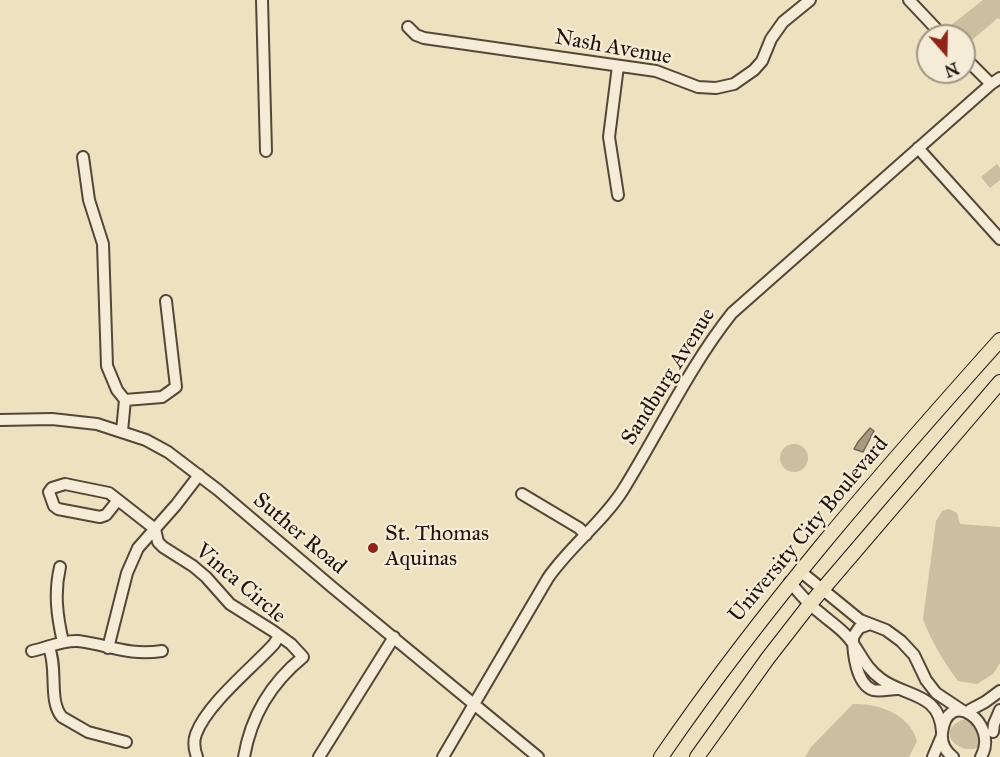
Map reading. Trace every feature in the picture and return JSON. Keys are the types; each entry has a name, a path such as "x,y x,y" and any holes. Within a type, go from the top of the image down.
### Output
{"main road":[{"name":"University City Boulevard","path":"661,757 734,654 790,582 878,477 1000,340"},
{"path":"697,757 768,657 810,604 1000,382"}],"street":[{"path":"262,0 266,150"},
{"name":"Nash Avenue","path":"408,27 416,35 424,38 656,70 698,87 716,88 728,86 745,78 754,70 783,22 810,0"},
{"path":"909,0 932,24"},
{"path":"618,66 609,136 618,195"},
{"path":"976,66 995,81"},
{"name":"Sandburg Avenue","path":"443,757 548,578 568,553 608,512 711,340 732,313 995,81"},
{"path":"918,148 1000,239"},
{"path":"83,157 89,200 103,244 107,366 114,384 125,400 122,431"},
{"path":"125,400 162,396 176,387 166,300"},
{"name":"Suther Road","path":"0,420 37,418 72,420 122,431 168,452 199,475 538,757"},
{"path":"108,648 127,573 138,548 199,475"},
{"name":"Vinca Circle","path":"118,500 106,515 94,517 58,509 54,506 49,492 52,488 69,484 109,493 118,500 155,529 158,542 206,577 230,604 279,636 258,662 219,700 203,722 194,740 197,757"},
{"path":"522,494 579,528 586,535"},
{"path":"60,567 56,583 56,602 63,642"},
{"path":"800,571 860,620 886,630 905,644 916,658 926,680 936,693 966,710 985,717 992,737 994,755"},
{"path":"790,582 810,604 841,629 874,674 887,683 920,696 930,704 939,718 944,747 953,757"},
{"path":"854,646 855,632 862,626 870,624"},
{"path":"244,757 250,730 263,700 285,673 303,657 291,644 279,636"},
{"path":"319,757 394,637"},
{"path":"32,651 49,648 63,642 79,642 130,653 162,651"},
{"path":"49,648 55,666 58,714 88,732 126,742"},
{"path":"933,757 949,718 985,702 1000,690"},
{"path":"981,757 988,750 1000,710"}],"shaded area":[{"path":"983,0 1000,0 1000,19 998,18 976,37 976,24 953,24"},
{"path":"997,164 1000,168 1000,180 990,188 981,177"},
{"path":"870,428 874,431 863,452 854,449 858,442"},
{"path":"794,444 804,448 808,458 804,468 794,472 784,468 780,458 784,448"},
{"path":"949,509 957,513 960,524 1000,527 1000,663 993,674 977,684 958,681 938,651 923,619 936,521 942,511"},
{"path":"853,704 882,708 892,712 908,724 917,741 909,757 805,757 811,747"},
{"path":"971,719 981,725 981,747 964,748 952,740 951,729 956,723"}],"place":[{"name":"St. Thomas Aquinas","path":"373,548"}]}
